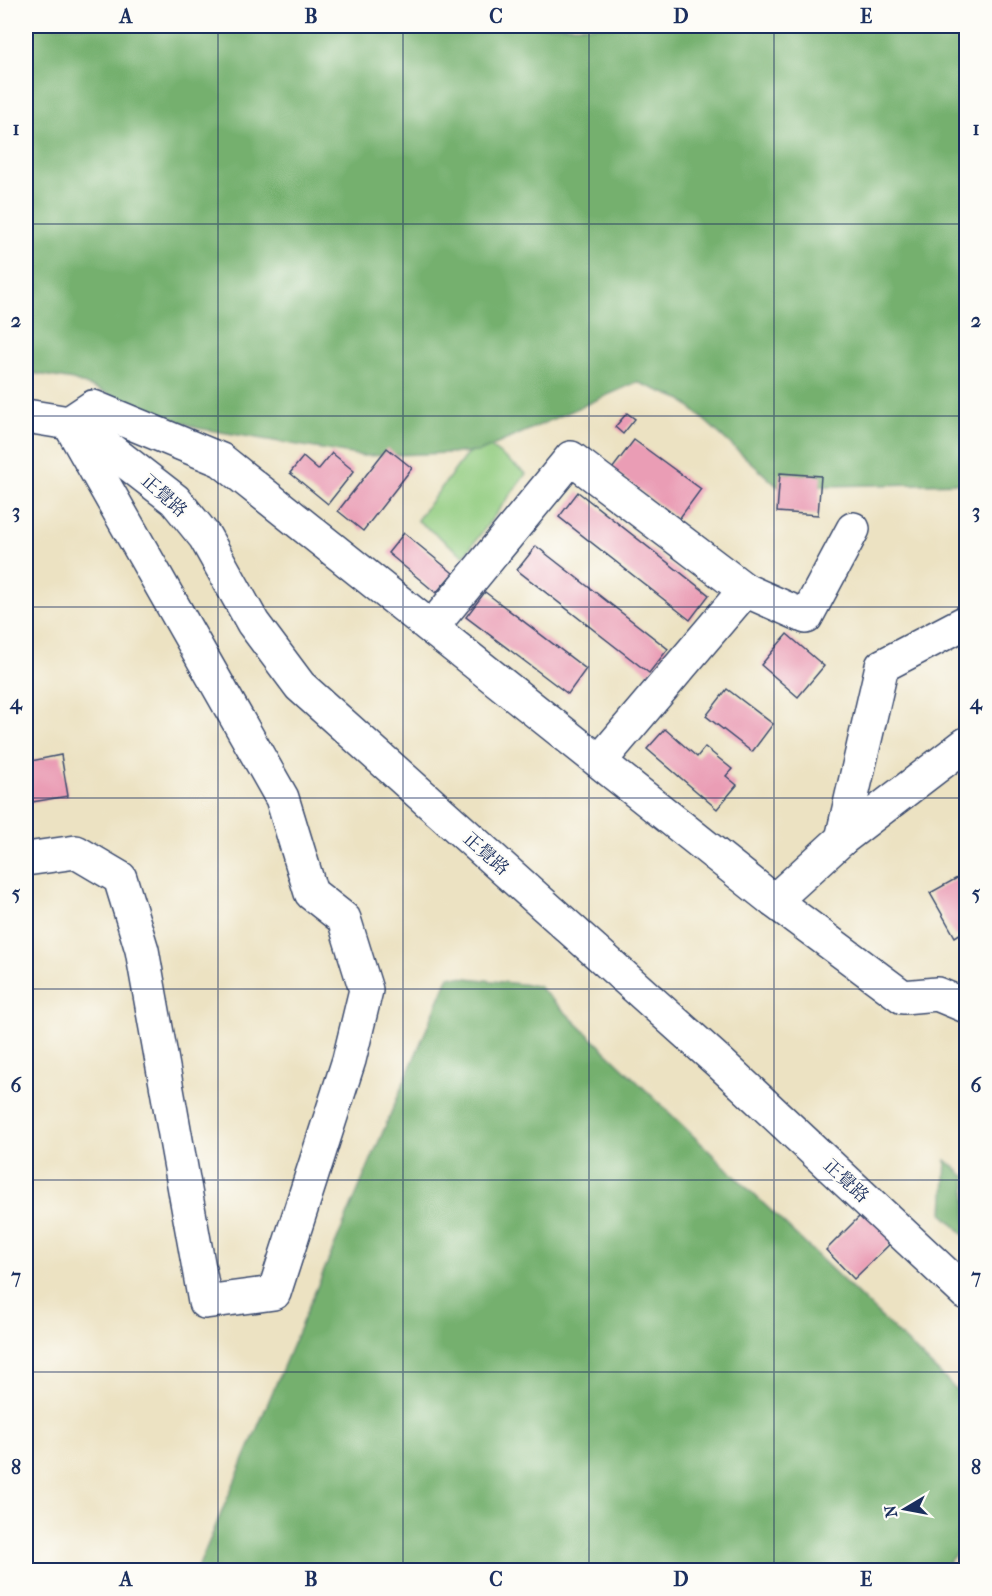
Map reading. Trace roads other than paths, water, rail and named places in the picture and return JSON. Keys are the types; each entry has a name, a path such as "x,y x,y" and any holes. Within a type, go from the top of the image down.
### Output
{"street":[{"path":"26,859 76,852 120,878 142,950 205,1302 274,1293 349,1060 366,990 344,919 311,893 282,798 69,423 93,407 221,460 774,901 903,997 952,1000 966,978"},
{"name":"正覺路","path":"26,416 69,423 99,441 175,500 205,537 253,622 300,686 720,1064 966,1293"},
{"path":"432,627 571,458 745,590 806,617 853,529"},
{"path":"600,762 745,590"},
{"path":"842,839 882,666 966,622"},
{"path":"774,901 842,839 966,744"}]}
